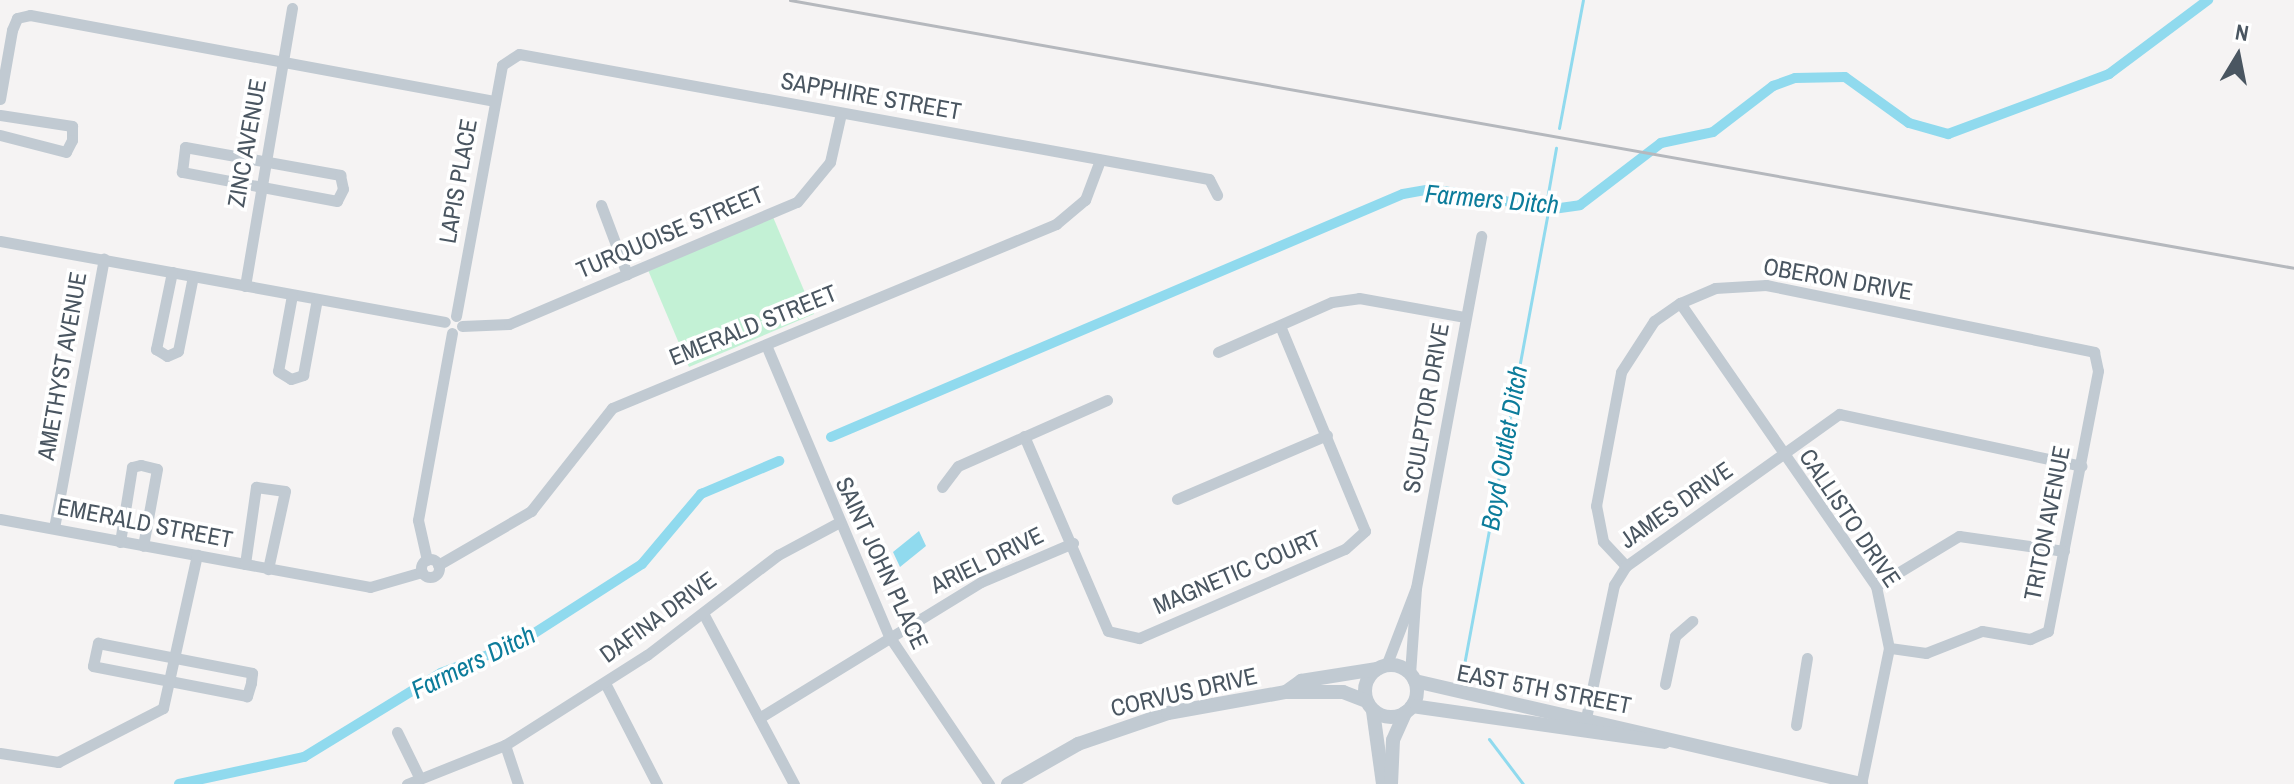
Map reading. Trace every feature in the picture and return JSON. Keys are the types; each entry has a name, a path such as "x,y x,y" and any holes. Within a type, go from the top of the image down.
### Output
{"street":[{"name":"ZINC AVENUE","path":"245,286 292,8"},
{"path":"0,99 17,18 495,101"},
{"name":"LAPIS PLACE","path":"429,566 418,520 495,101 508,56"},
{"name":"SAPPHIRE STREET","path":"508,56 1209,179 1217,195"},
{"name":"TURQUOISE STREET","path":"0,241 454,324 509,324 814,190 830,162 841,113"},
{"path":"0,115 72,126 72,140 66,152 0,135"},
{"path":"185,147 266,163 340,175 343,189 337,201 182,172 185,147"},
{"name":"EMERALD STREET","path":"0,519 370,587 429,566 531,511 612,408 1056,224 1085,200 1100,160"},
{"path":"601,205 627,274"},
{"name":"SCULPTOR DRIVE","path":"1412,677 1416,588 1481,236"},
{"name":"AMETHYST AVENUE","path":"54,528 104,259"},
{"path":"172,272 156,349 167,356 178,351 193,276"},
{"name":"OBERON DRIVE","path":"1626,566 1603,541 1596,506 1621,372 1654,321 1680,303 1715,288 1766,285 2094,352"},
{"path":"292,295 278,371 291,379 303,375 317,299"},
{"path":"1218,352 1359,298 1465,317"},
{"name":"CALLISTO DRIVE","path":"1680,303 1783,459 1876,586 1889,648 1861,784"},
{"path":"1177,499 1327,435 1280,326"},
{"name":"SAINT JOHN PLACE","path":"766,345 838,523 889,636 989,784"},
{"name":"TRITON AVENUE","path":"1889,648 1926,653 1982,631 2038,638 2050,624 2098,371 2094,352"},
{"path":"942,487 958,466 1107,400"},
{"name":"JAMES DRIVE","path":"1586,718 1614,585 1626,566 1783,459 1839,414 2081,466"},
{"name":"MAGNETIC COURT","path":"1073,543 1108,631 1120,640 1139,638 1345,549 1365,531 1327,435"},
{"path":"1024,436 1073,543"},
{"path":"120,542 132,467 141,465 157,469 143,546"},
{"path":"245,564 256,487 285,491 268,569"},
{"name":"DAFINA DRIVE","path":"407,784 505,745 605,683 778,555 838,523"},
{"path":"1876,586 1959,536 2064,551"},
{"name":"ARIEL DRIVE","path":"759,718 981,582 1073,543"},
{"path":"0,753 58,762 163,708 197,555"},
{"name":"SCULPTOR DRIVE","path":"1382,667 1416,588"},
{"path":"703,613 794,784"},
{"path":"1665,684 1675,636 1692,621"},
{"path":"98,643 175,658 252,673 247,696 93,666 91,653 98,643"},
{"path":"1796,725 1807,658"},
{"path":"1383,784 1365,686 1382,667 1412,677 1409,710 1393,740 1391,784"},
{"name":"CORVUS DRIVE","path":"1286,692 1301,681 1382,667"},
{"name":"EAST 5TH STREET","path":"1412,677 1493,701 1586,718 1665,742"},
{"path":"605,683 657,784"},
{"name":"CORVUS DRIVE","path":"1008,784 1137,721 1286,692 1343,692 1370,706"},
{"path":"1370,706 1389,717 1409,710"},
{"name":"EAST 5TH STREET","path":"1409,710 1488,716 1665,742 1861,784"},
{"path":"397,732 419,777"},
{"path":"505,745 518,784"}],"green space":[{"path":"773,217 814,314 689,367 648,270"}],"water":[{"path":"919,531 926,546 900,567 893,552"}],"waterway":[{"name":"Boyd Outlet Ditch","path":"1559,128 1583,0"},
{"name":"Farmers Ditch","path":"831,437 1403,194 1431,189 1553,209 1580,205 1661,143 1713,132 1773,86 1795,78 1845,77 1909,123 1948,134 2109,74 2208,0"},
{"name":"Boyd Outlet Ditch","path":"1547,199 1556,148"},
{"name":"Boyd Outlet Ditch","path":"1461,681 1547,215"},
{"name":"Farmers Ditch","path":"179,784 304,757 441,673 519,643 642,564 701,494 779,461"},
{"name":"Boyd Outlet Ditch","path":"1489,739 1523,784"}],"railway":[{"path":"790,0 2294,268"}]}
